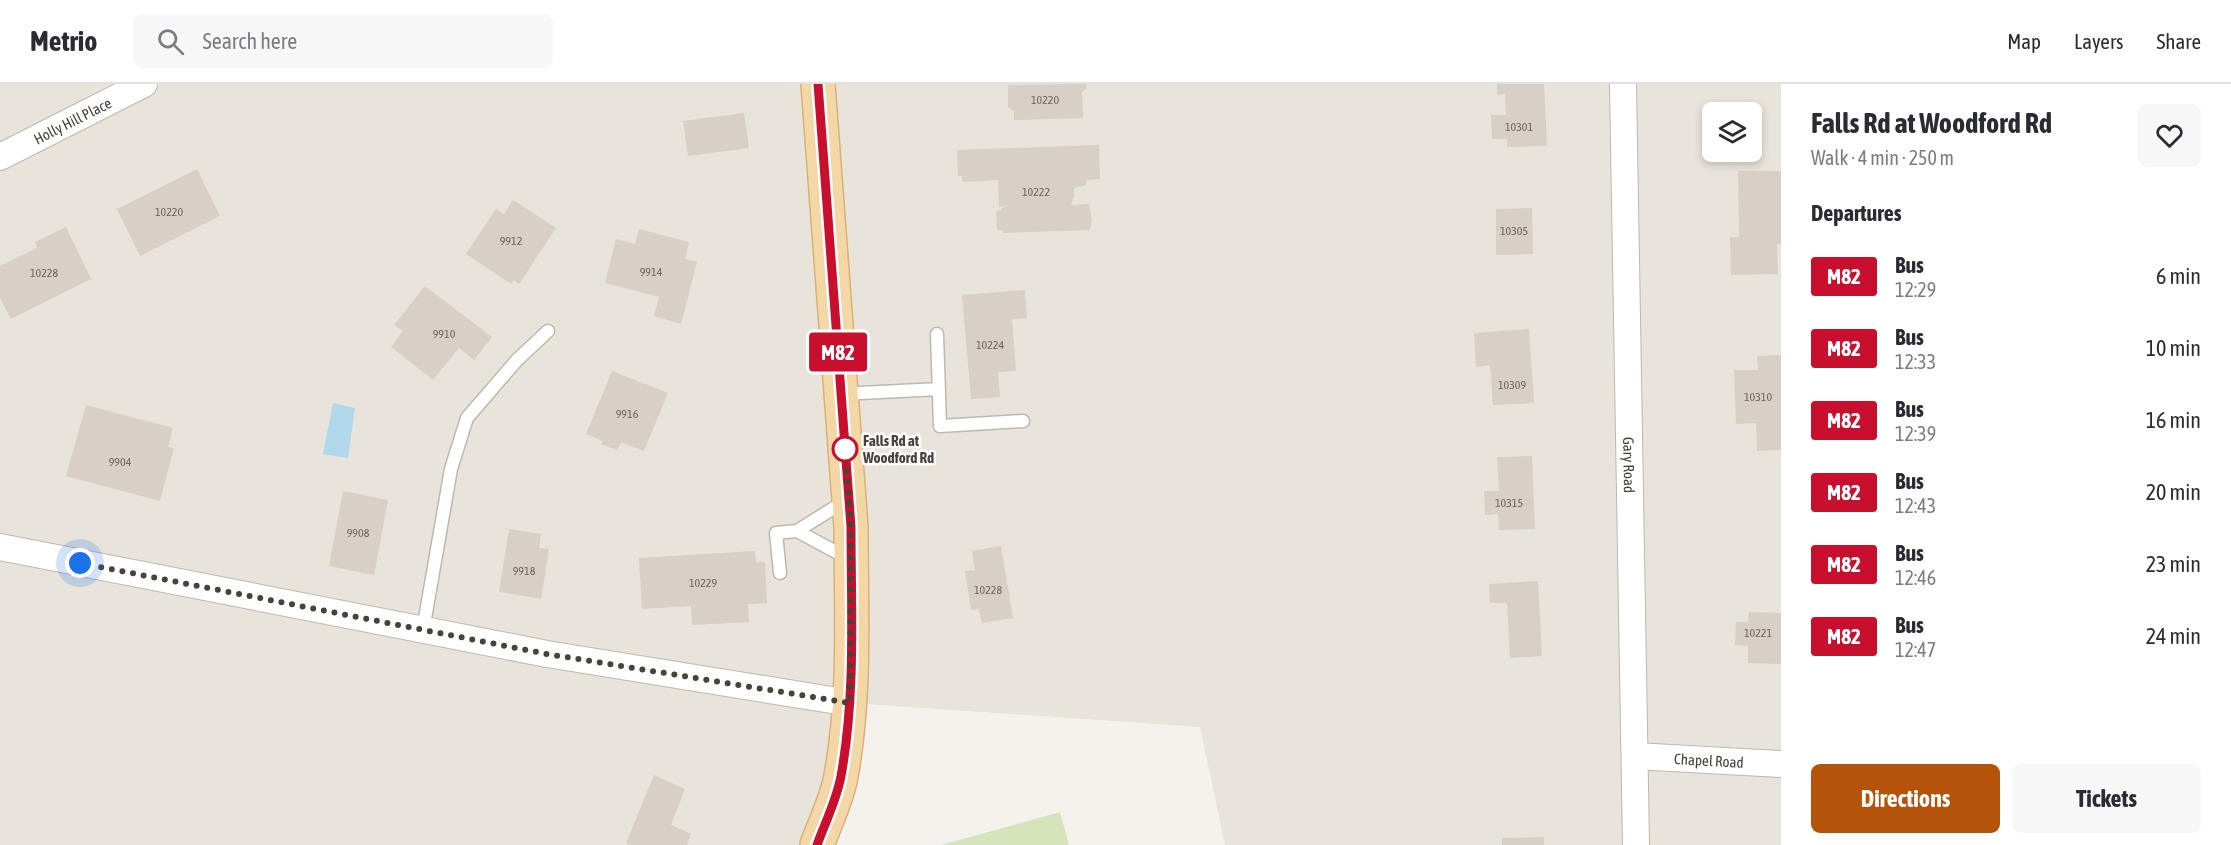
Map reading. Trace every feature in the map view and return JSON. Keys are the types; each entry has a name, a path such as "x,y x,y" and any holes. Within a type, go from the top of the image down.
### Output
{"main road":[{"path":"817,845 841,778 850,703 851,561 849,498 818,84"}],"street":[{"name":"Holly Hill Place","path":"0,157 144,84"},
{"name":"Gary Road","path":"1623,84 1636,845"},
{"path":"0,547 547,654 850,703"},
{"name":"Chapel Road","path":"1635,756 1781,764"}],"lane":[{"path":"423,630 451,469 467,418 517,360 548,331"},
{"path":"937,334 940,426 1023,421"},
{"path":"841,394 939,389"},
{"path":"780,573 776,533 797,531 849,498"},
{"path":"797,531 851,561"}],"shaded area":[{"path":"0,84 1781,84 1781,845 1225,845 1200,727 851,703 814,845 0,845"}],"green space":[{"path":"1060,812 1069,845 941,845"}],"water":[{"path":"333,403 355,408 348,458 323,454"}],"building":[{"path":"1086,84 1087,88 1082,92 1083,118 1014,120 1014,111 1008,107 1008,85"},
{"path":"1497,84 1544,84 1547,146 1507,147 1507,139 1492,139 1491,115 1506,115 1505,94 1497,95"},
{"path":"744,113 749,148 688,156 683,121"},
{"path":"1099,145 1100,179 1086,180 1086,185 1074,188 1071,205 1089,204 1092,220 1090,230 1003,233 1002,230 997,230 996,211 1007,206 999,207 998,180 962,182 962,176 958,176 957,150"},
{"path":"197,169 220,216 140,256 117,209"},
{"path":"1738,171 1781,171 1781,244 1777,244 1778,274 1731,275 1730,237 1739,237"},
{"path":"513,200 556,228 519,284 514,280 511,284 466,254 496,209 504,214"},
{"path":"1532,208 1533,254 1496,255 1496,209"},
{"path":"66,227 91,279 11,319 0,298 0,266 37,248 35,242"},
{"path":"639,229 689,242 685,259 697,262 681,324 654,316 659,297 605,283 616,239 635,244"},
{"path":"425,286 492,337 474,360 459,348 433,380 391,347 403,331 394,325"},
{"path":"1025,290 1027,318 1012,319 1016,371 998,372 1000,397 971,399 962,295"},
{"path":"1529,329 1534,403 1493,405 1490,365 1476,367 1474,333"},
{"path":"1781,355 1781,450 1757,451 1756,423 1736,424 1734,370 1758,370 1757,356"},
{"path":"612,371 668,393 644,451 621,442 617,450 601,444 603,441 586,434"},
{"path":"86,405 173,428 168,447 174,448 160,501 66,476"},
{"path":"1532,456 1535,529 1499,530 1498,514 1485,515 1484,491 1499,491 1497,457"},
{"path":"343,491 388,500 374,575 329,566"},
{"path":"509,529 541,534 539,548 549,549 541,599 499,592"},
{"path":"1001,546 1013,618 982,623 979,609 971,610 965,571 975,570 972,551"},
{"path":"755,551 756,562 765,562 767,603 748,604 749,622 692,625 691,606 642,609 639,558"},
{"path":"1538,581 1542,656 1510,658 1507,603 1490,603 1489,584"},
{"path":"1749,612 1781,613 1781,664 1748,663 1748,646 1735,645 1736,622 1748,622"},
{"path":"654,775 685,789 671,825 691,834 687,845 631,845 626,843"},
{"path":"1544,837 1544,845 1502,845 1502,838"}],"bus line":[{"name":"M82","path":"817,845 841,778 850,703 851,584 851,527 818,84"}],"place":[{"name":"Falls Rd at Woodford Rd","path":"845,449"}],"route":[{"path":"80,563 547,654 850,703 851,527 845,449"}]}
